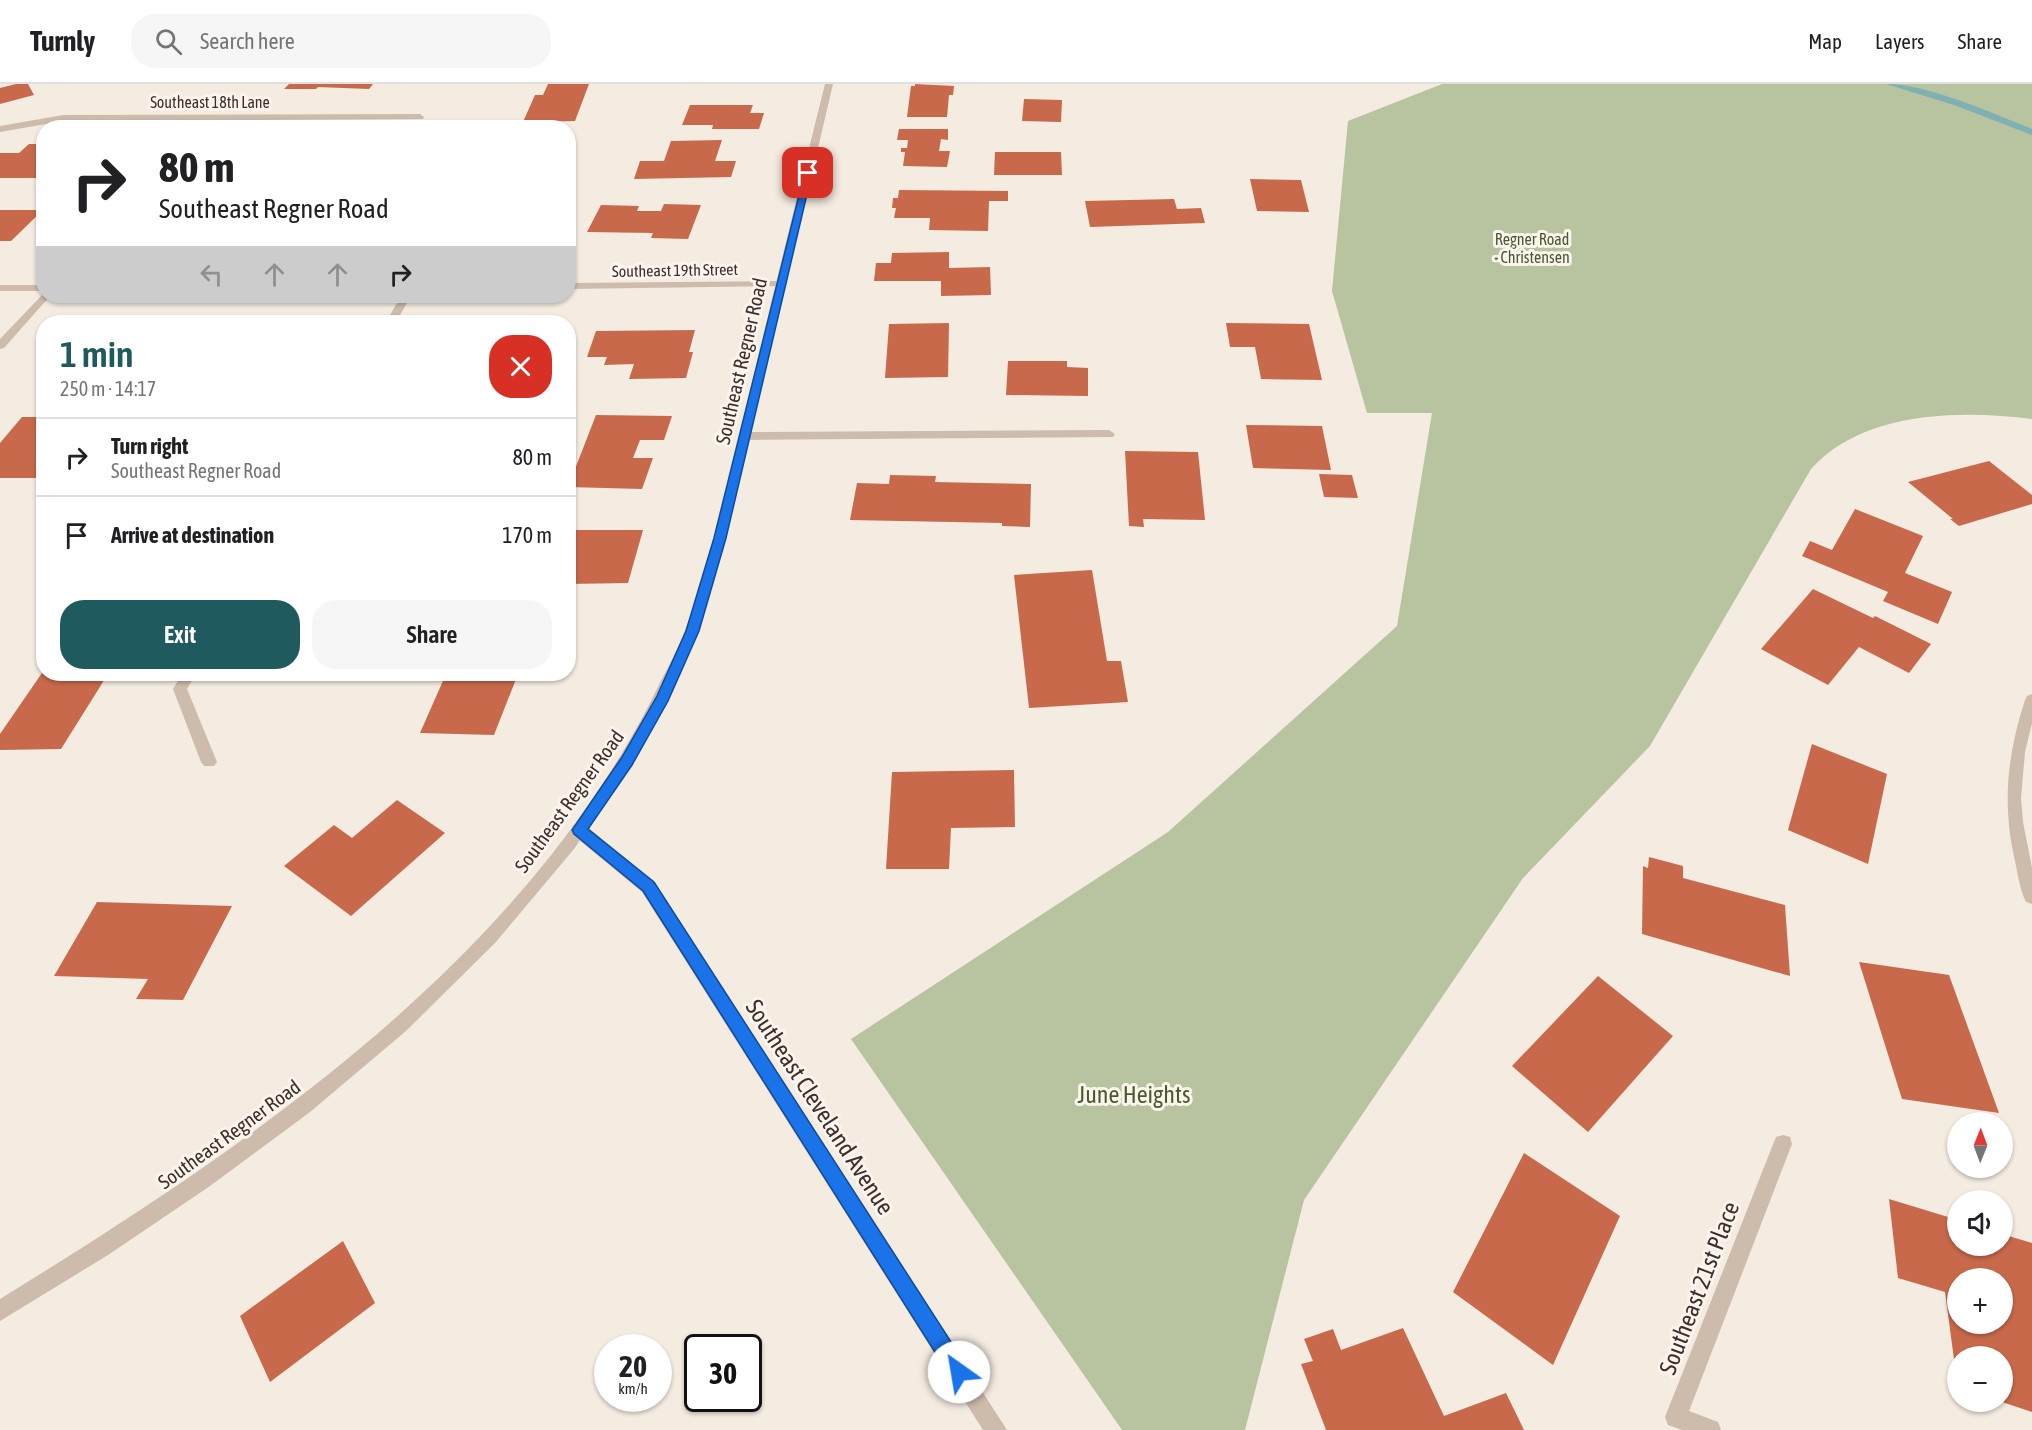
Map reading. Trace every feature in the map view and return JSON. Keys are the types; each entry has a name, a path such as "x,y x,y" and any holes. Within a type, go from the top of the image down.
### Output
{"street":[{"name":"Southeast Regner Road","path":"0,1311 142,1223 254,1143 337,1079 501,926 579,830 627,761 653,715 692,631 720,538 829,84"},
{"name":"Southeast 18th Lane","path":"52,120 101,117 420,117"},
{"name":"Southeast 18th Lane","path":"0,129 36,123"},
{"name":"Southeast 19th Street","path":"576,286 781,284"},
{"path":"0,288 36,288"},
{"path":"0,346 39,303"},
{"path":"745,436 1109,434"},
{"path":"185,681 180,689 209,762"},
{"path":"2032,700 2020,734 2013,773 2013,817 2032,897"},
{"name":"Southeast Cleveland Avenue","path":"579,830 648,886 996,1430"},
{"name":"Southeast 21st Place","path":"1710,1430 1676,1417 1783,1144"}],"green space":[{"name":"June Heights","path":"1442,84 2032,84 2032,419 2004,416 1944,416 1885,425 1857,435 1832,450 1811,469 1650,746 1523,878 1304,1200 1245,1430 1122,1430 851,1039 1168,832 1397,626 1432,413 1367,413 1332,291 1348,121"}],"building":[{"path":"28,84 34,95 0,104 0,88"},
{"path":"289,84 373,84 369,89 318,87 316,89 284,89"},
{"path":"548,84 589,84 575,120 524,120 535,95 543,95"},
{"path":"915,84 954,86 953,95 949,95 947,117 907,117 911,86"},
{"path":"1024,99 1062,100 1061,122 1022,121"},
{"path":"690,105 753,105 750,113 764,113 759,129 712,129 713,125 682,125"},
{"path":"899,129 948,129 948,140 941,139 939,151 950,151 947,167 903,166 905,152 901,152 901,148 907,148 908,140 897,140"},
{"path":"722,140 715,161 736,161 731,177 634,179 640,161 664,161 671,141"},
{"path":"29,144 36,144 36,178 0,178 0,153 19,153"},
{"path":"995,152 1061,152 1062,175 994,175"},
{"path":"1250,179 1301,180 1309,212 1257,211"},
{"path":"899,190 1008,191 1008,201 989,201 988,231 929,230 930,218 894,218 896,208 892,208 893,198 898,198"},
{"path":"1174,199 1177,209 1201,208 1205,223 1090,227 1085,201"},
{"path":"664,204 701,205 688,239 651,238 653,233 587,232 601,205 639,206 637,211 661,211"},
{"path":"0,210 36,210 36,217 11,241 0,241"},
{"path":"949,252 949,268 990,267 991,295 941,296 941,281 874,281 876,263 891,263 892,253"},
{"path":"949,323 948,377 885,378 889,324"},
{"path":"1226,323 1309,324 1322,380 1261,379 1255,347 1230,347"},
{"path":"695,330 689,352 693,352 686,378 629,379 634,364 604,365 607,357 587,357 596,331"},
{"path":"1008,361 1067,361 1067,367 1088,368 1088,396 1006,395"},
{"path":"596,415 672,416 664,440 640,440 633,458 653,458 642,489 576,487 576,466"},
{"path":"22,417 36,417 36,478 0,478 0,443"},
{"path":"1246,425 1322,426 1331,470 1253,468"},
{"path":"1125,451 1198,452 1205,520 1143,519 1144,527 1129,526"},
{"path":"1989,461 2032,495 2032,504 1959,526 1908,482"},
{"path":"1319,474 1352,475 1358,498 1324,497"},
{"path":"890,475 936,476 935,482 1031,484 1030,527 1002,526 1002,523 850,520 857,483 889,484"},
{"path":"1855,509 1923,536 1905,573 1952,592 1938,624 1883,601 1888,592 1802,556 1810,541 1832,550"},
{"path":"576,530 643,530 628,583 576,584"},
{"path":"1092,570 1107,661 1121,661 1128,702 1029,708 1014,575"},
{"path":"1813,589 1931,644 1909,673 1859,647 1828,685 1761,649"},
{"path":"36,681 104,681 61,749 0,750 0,734"},
{"path":"443,681 515,681 494,735 420,733"},
{"path":"1812,744 1887,774 1868,864 1788,830"},
{"path":"1014,770 1015,827 951,828 949,869 886,869 892,772"},
{"path":"397,800 445,833 351,916 284,866 334,825 352,838"},
{"path":"1649,857 1683,866 1683,878 1785,905 1790,976 1642,934 1643,866 1648,868"},
{"path":"97,902 232,906 183,1000 136,999 148,979 54,976"},
{"path":"1859,962 1949,975 1999,1112 1902,1099"},
{"path":"1598,976 1673,1036 1588,1132 1512,1066"},
{"path":"1524,1153 1620,1216 1553,1365 1453,1292"},
{"path":"1889,1199 1947,1217 1947,1256 2013,1256 2013,1237 2032,1243 2032,1412 2013,1406 2013,1346 1952,1346 1951,1334 2013,1334 2013,1268 1947,1268 1947,1307 1945,1292 1898,1278"},
{"path":"343,1241 375,1303 270,1382 240,1316"},
{"path":"1403,1328 1444,1416 1506,1393 1524,1430 1326,1430 1301,1364 1313,1361 1304,1339 1333,1329 1341,1350"}],"waterway":[{"path":"1890,84 1957,103 2032,132"}],"route":[{"path":"808,173 720,538 692,631 664,697 627,761 579,830 648,886 959,1372"}],"park label":[{"name":"Regner Road - Christensen","path":"1532,248"}]}
